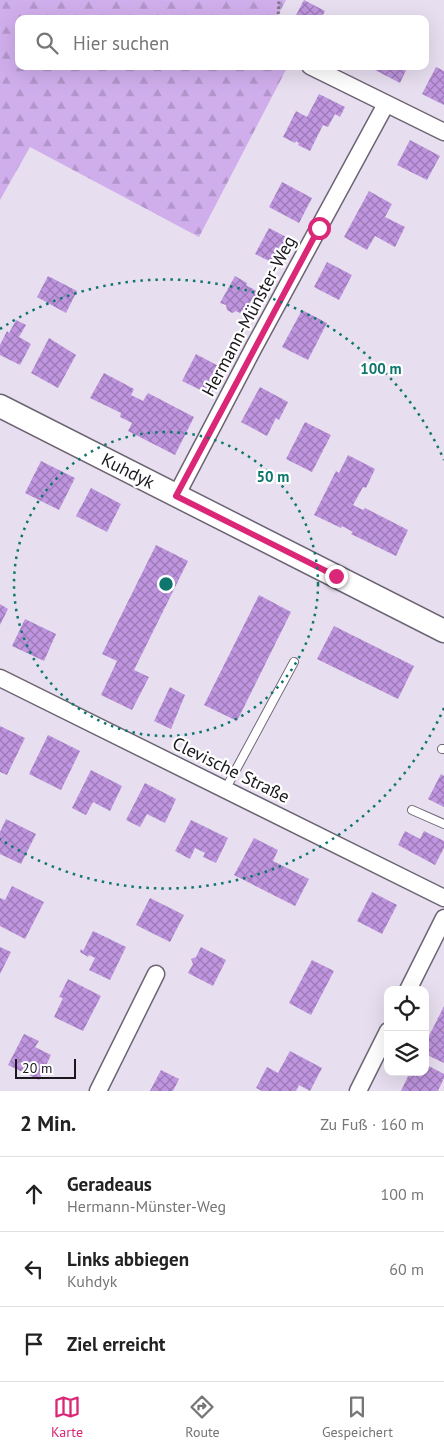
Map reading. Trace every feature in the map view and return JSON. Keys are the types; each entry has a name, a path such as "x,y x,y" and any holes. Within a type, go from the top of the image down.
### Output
{"main road":[{"name":"Kuhdyk","path":"0,406 444,631"}],"street":[{"path":"318,70 444,132"},
{"name":"Hermann-Münster-Weg","path":"176,496 254,347 386,104"},
{"name":"Clevische Straße","path":"0,678 444,898"},
{"path":"410,986 444,918"},
{"path":"98,1091 156,974"},
{"path":"358,1091 384,1039"}],"lane":[{"path":"226,790 294,662"},
{"path":"412,810 444,824"}],"path":[{"path":"278,15 279,0"}],"green space":[{"path":"0,0 286,0 278,15 15,15 15,70 286,70 199,237 30,147 0,200"}],"building":[{"path":"304,0 325,11 323,15 296,15"},
{"path":"436,67 444,71 444,105 422,94"},
{"path":"375,70 406,70 400,83"},
{"path":"319,94 345,107 340,117 335,114 328,127 323,125 310,151 298,145 299,143 296,141 295,143 283,137 296,111 307,117"},
{"path":"410,140 440,156 427,180 397,165"},
{"path":"282,182 312,198 299,223 269,207"},
{"path":"369,191 392,204 385,217 405,227 395,247 375,236 367,250 344,237"},
{"path":"269,228 290,239 277,265 255,254"},
{"path":"327,262 352,275 339,300 314,287"},
{"path":"48,276 77,291 66,313 37,297"},
{"path":"235,276 262,294 249,318 236,311 232,313 227,310 226,305 220,303"},
{"path":"302,310 327,323 308,360 282,347"},
{"path":"16,320 26,325 19,337 31,344 20,365 0,355 0,345 7,331 9,333"},
{"path":"49,338 76,355 58,388 31,373"},
{"path":"196,354 224,369 211,395 182,381"},
{"path":"104,373 134,389 131,395 143,401 148,393 194,417 175,455 128,431 132,423 120,417 121,413 90,398"},
{"path":"260,387 288,402 279,420 276,418 267,436 241,422"},
{"path":"305,422 331,435 312,472 286,459"},
{"path":"348,455 375,469 366,488 363,487 353,505 363,510 365,508 408,530 396,556 351,534 353,532 342,526 341,528 314,515 336,471 339,473"},
{"path":"41,461 75,478 59,510 25,493"},
{"path":"91,488 121,504 107,532 76,516"},
{"path":"156,545 188,561 134,670 149,677 132,710 101,695 117,661 102,654"},
{"path":"259,595 291,612 237,721 204,705"},
{"path":"0,604 8,609 0,625"},
{"path":"25,619 56,634 44,661 12,646"},
{"path":"334,626 414,666 398,699 317,659"},
{"path":"170,687 185,695 171,729 154,721"},
{"path":"0,726 25,738 7,775 0,772"},
{"path":"48,735 80,751 61,790 29,774"},
{"path":"91,770 122,786 110,811 93,802 86,815 72,808"},
{"path":"441,774 444,776 444,807 428,799"},
{"path":"145,783 176,799 165,823 147,814 140,827 126,820"},
{"path":"6,819 36,834 21,864 0,854 0,832"},
{"path":"191,820 228,838 216,863 203,857 205,853 195,848 190,859 175,851"},
{"path":"405,831 420,839 424,831 444,841 444,848 435,865 398,845"},
{"path":"254,838 278,850 273,861 309,879 295,906 234,875"},
{"path":"12,886 44,902 25,939 0,926 0,898 5,900"},
{"path":"372,892 397,905 382,934 357,921"},
{"path":"150,898 184,915 170,942 136,925"},
{"path":"93,931 126,947 110,980 89,970 95,958 89,955 88,957 80,952 81,949 83,951"},
{"path":"0,947 11,952 0,974"},
{"path":"201,947 226,960 213,986 188,973 193,964 191,959 196,957"},
{"path":"312,960 334,971 311,1015 289,1003"},
{"path":"68,979 101,996 83,1031 54,1017 63,998 59,997"},
{"path":"444,1006 444,1063 429,1056 429,1036"},
{"path":"24,1034 39,1041 35,1047 51,1055 39,1080 8,1065"},
{"path":"290,1051 322,1068 310,1091 299,1085 296,1091 262,1091 256,1088 267,1067 278,1073"},
{"path":"429,1066 444,1074 438,1091 401,1091 408,1076 429,1076"},
{"path":"161,1070 179,1079 173,1091 150,1091"}],"route":[{"path":"319,228 176,496 336,576"}]}
